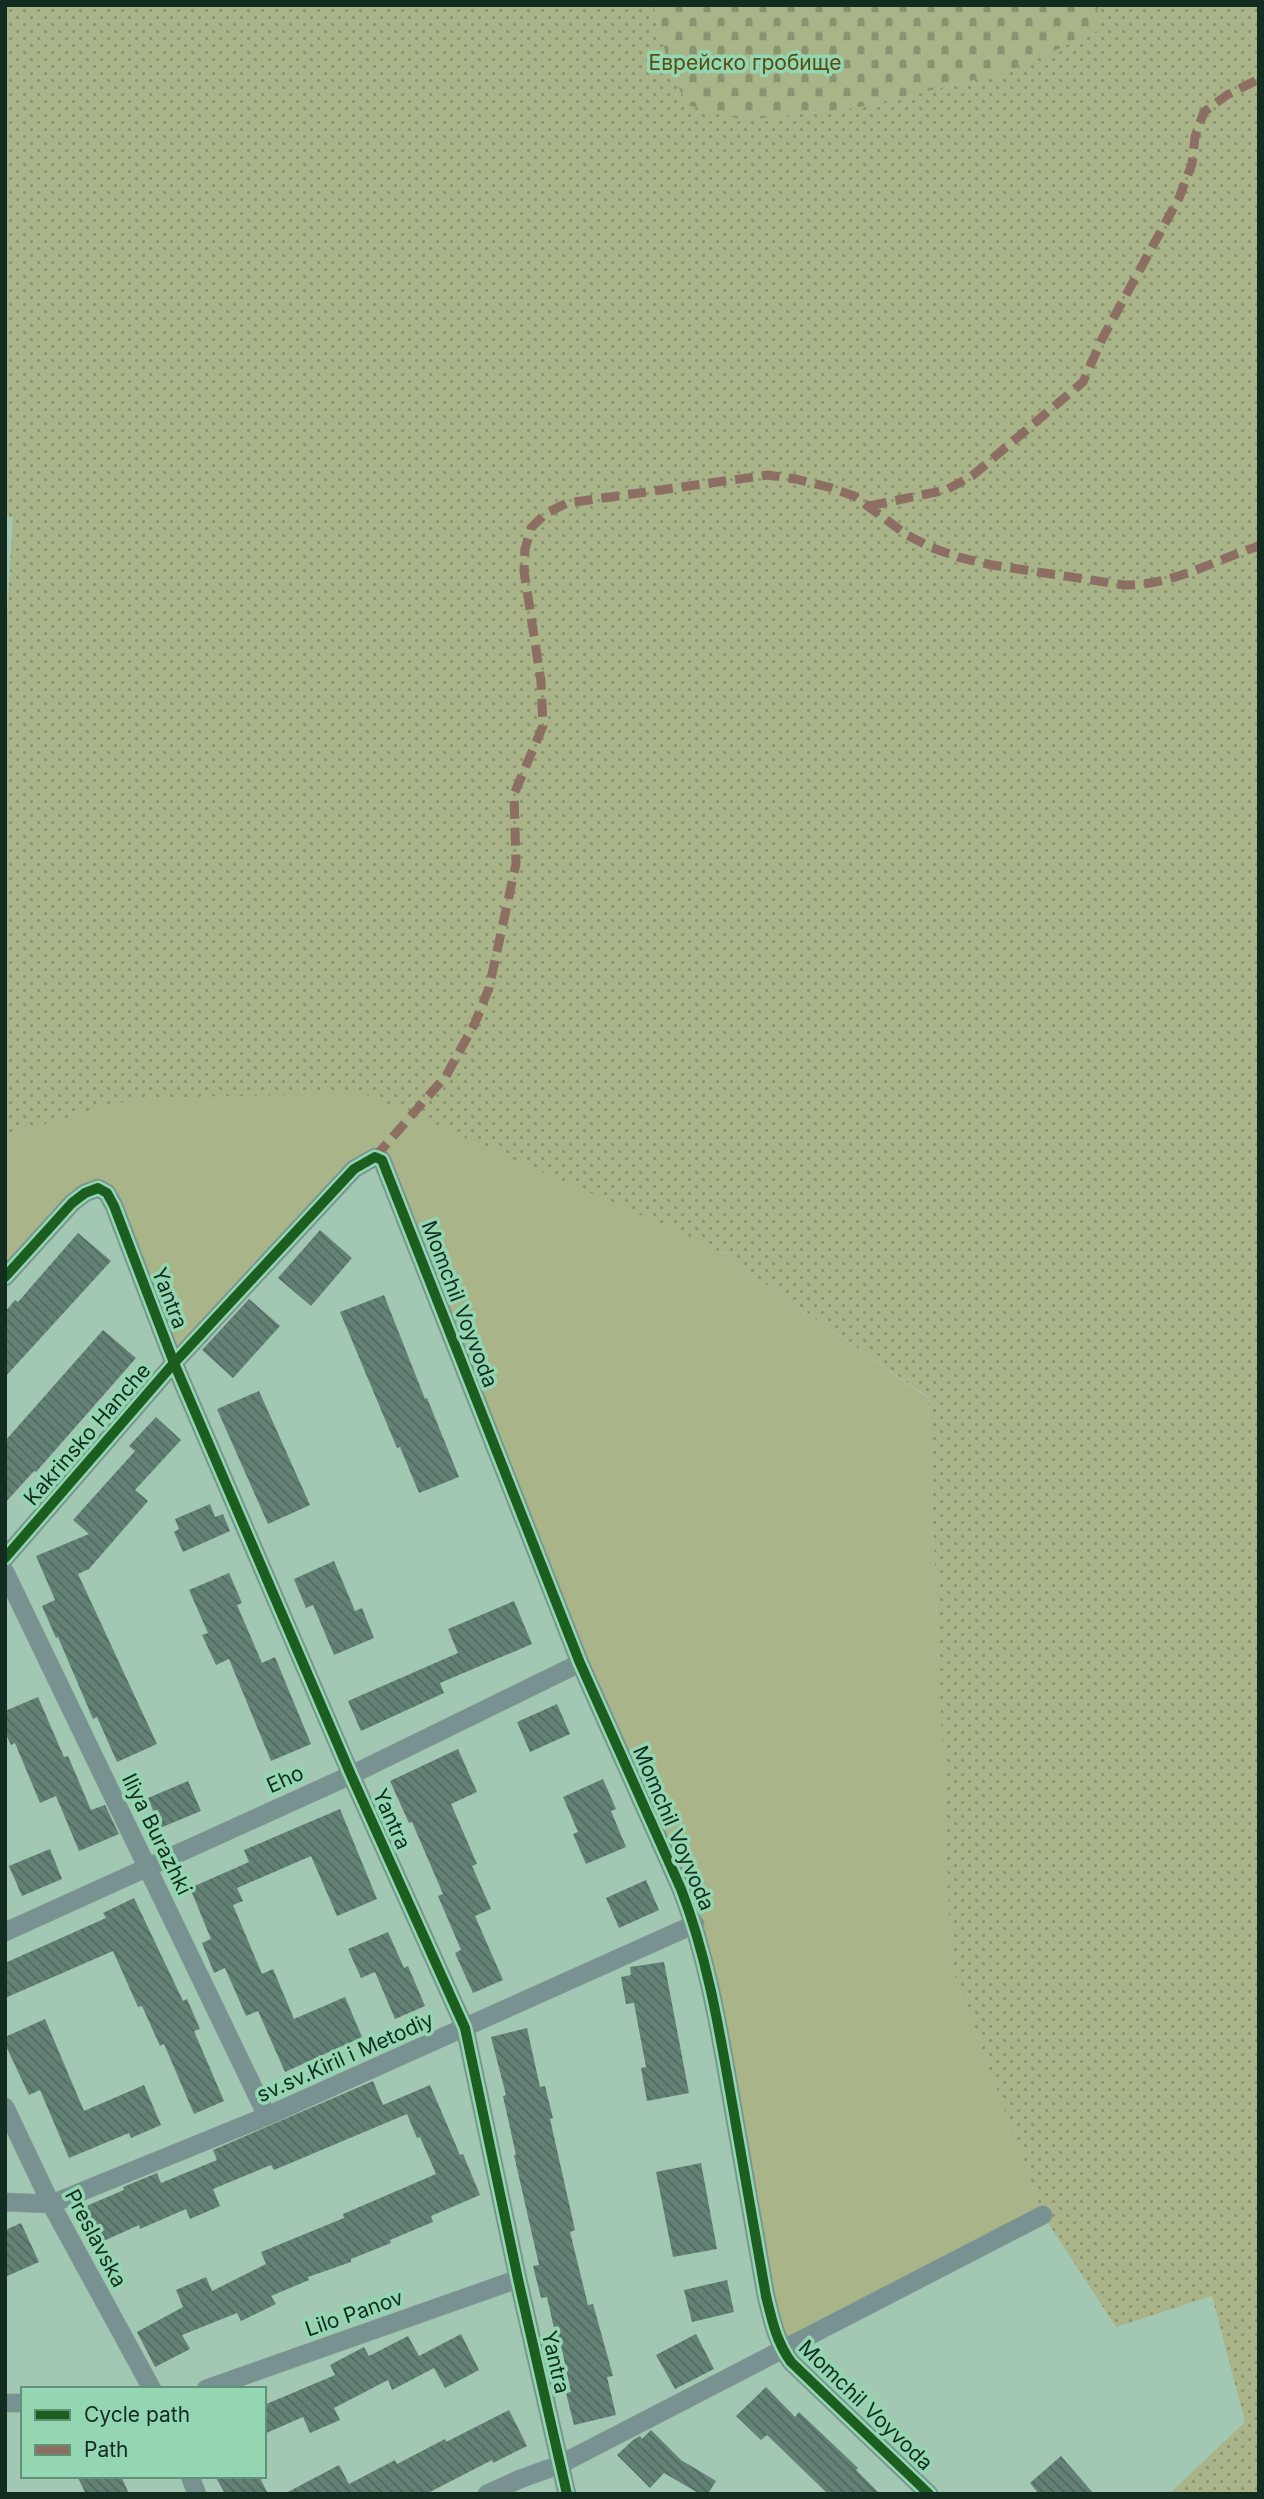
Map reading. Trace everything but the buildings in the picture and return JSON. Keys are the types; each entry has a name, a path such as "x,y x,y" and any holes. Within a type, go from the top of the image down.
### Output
{"street":[{"name":"Kakrinsko Hanche","path":"5,1558 174,1363 354,1170 375,1157"},
{"name":"Momchil Voyvoda","path":"375,1157 382,1160 387,1169 580,1663 695,1924 715,2009 766,2295 781,2349 791,2362 929,2494"},
{"name":"Yantra","path":"5,1277 72,1203 85,1193 98,1188 107,1193 174,1363 351,1774 465,2028 567,2494"},
{"name":"Iliya Burazhki","path":"5,1572 267,2116"},
{"name":"Eho","path":"5,1932 351,1774 580,1663"},
{"name":"sv.sv.Kiril i Metodiy","path":"5,2202 51,2204 267,2116 695,1924"},
{"name":"Preslavska","path":"5,2107 51,2204 151,2387"},
{"path":"487,2494 521,2486 1043,2215"},
{"name":"Lilo Panov","path":"212,2387 518,2279"}],"green space":[{"path":"5,5 653,5 669,67 744,120 855,108 1004,73 1099,30 1097,5 1259,5 1259,2494 1169,2494 1245,2422 1212,2296 1116,2327 1043,2215 951,1965 928,1397 709,1245 139,1098 5,1135 5,648 13,517 5,517"},
{"name":"Еврейско гробище","path":"653,5 1097,5 1100,30 1004,73 855,108 744,120 687,105 669,67"},
{"path":"363,1093 709,1245 928,1398 951,1965 1043,2215 781,2349 708,1971 375,1157 174,1363 98,1188 5,1277 5,1135 139,1098"}],"marked path":[{"path":"869,506 946,490 972,476 1083,382 1102,339 1179,198 1192,164 1195,137 1204,112 1227,95 1259,79"},
{"path":"375,1157 446,1076 475,1023 489,988 516,864 514,794 543,726 541,681 524,571 525,549 531,528 545,514 567,503 768,475 796,479 854,496 907,535 958,557 992,565 1124,585 1176,577 1259,546"}],"cycle path":[{"path":"5,1558 174,1363 354,1169 375,1157 382,1160 580,1663 690,1914 716,2014 766,2296 778,2338 791,2362 929,2494"},
{"path":"5,1277 72,1203 85,1193 98,1188 107,1193 174,1363 351,1775 465,2028 567,2494"}]}
